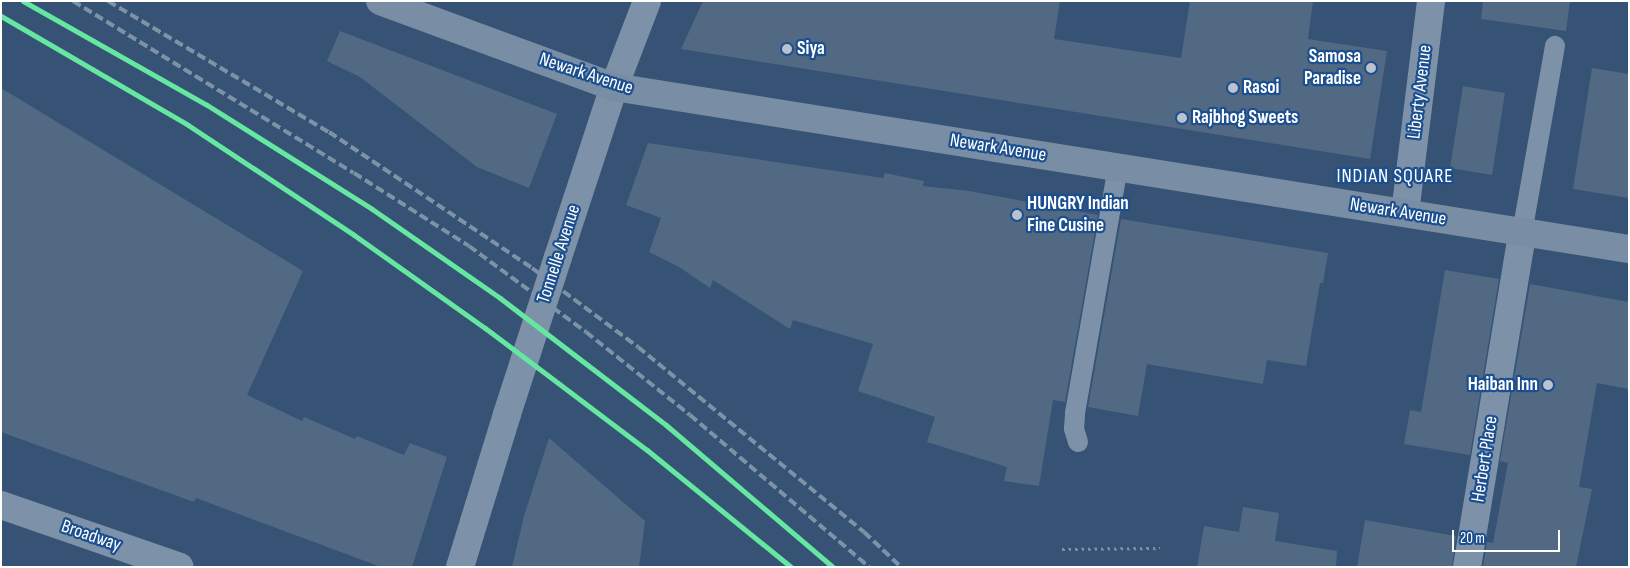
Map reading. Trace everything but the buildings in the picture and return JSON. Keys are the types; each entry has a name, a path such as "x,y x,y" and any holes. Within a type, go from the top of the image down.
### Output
{"main road":[{"name":"Newark Avenue","path":"380,1 614,87 1629,249"}],"street":[{"name":"Tonnelle Avenue","path":"460,567 614,87 647,1"},
{"name":"Liberty Avenue","path":"1405,213 1431,1"},
{"name":"Herbert Place","path":"1467,567 1522,233"},
{"name":"Broadway","path":"1,505 136,560 180,567"}],"lane":[{"path":"1522,233 1555,46"},
{"path":"1078,442 1074,429 1075,413 1118,167"}],"path":[{"path":"1062,549 1160,548"}],"railway":[{"path":"23,1 207,105 372,209 500,298 666,425 833,567"},
{"path":"73,1 354,173 469,246 586,332 690,415 869,567"},
{"path":"108,1 329,132 532,268 638,347 864,532 901,567"},
{"path":"1,16 188,125 354,235 485,328 647,450 791,567"}],"cycle path":[{"path":"23,1 207,105 372,209 500,298 666,425 833,567"},
{"path":"1,16 188,125 354,235 485,328 647,450 791,567"}],"place":[{"name":"Siya","path":"787,49"},
{"name":"Samosa Paradise","path":"1371,68"},
{"name":"Rasoi","path":"1233,88"},
{"name":"Rajbhog Sweets","path":"1182,118"},
{"name":"HUNGRY Indian Fine Cusine","path":"1017,215"},
{"name":"Haiban Inn","path":"1548,385"}],"district":[{"name":"INDIAN SQUARE","path":"1395,176"}]}
